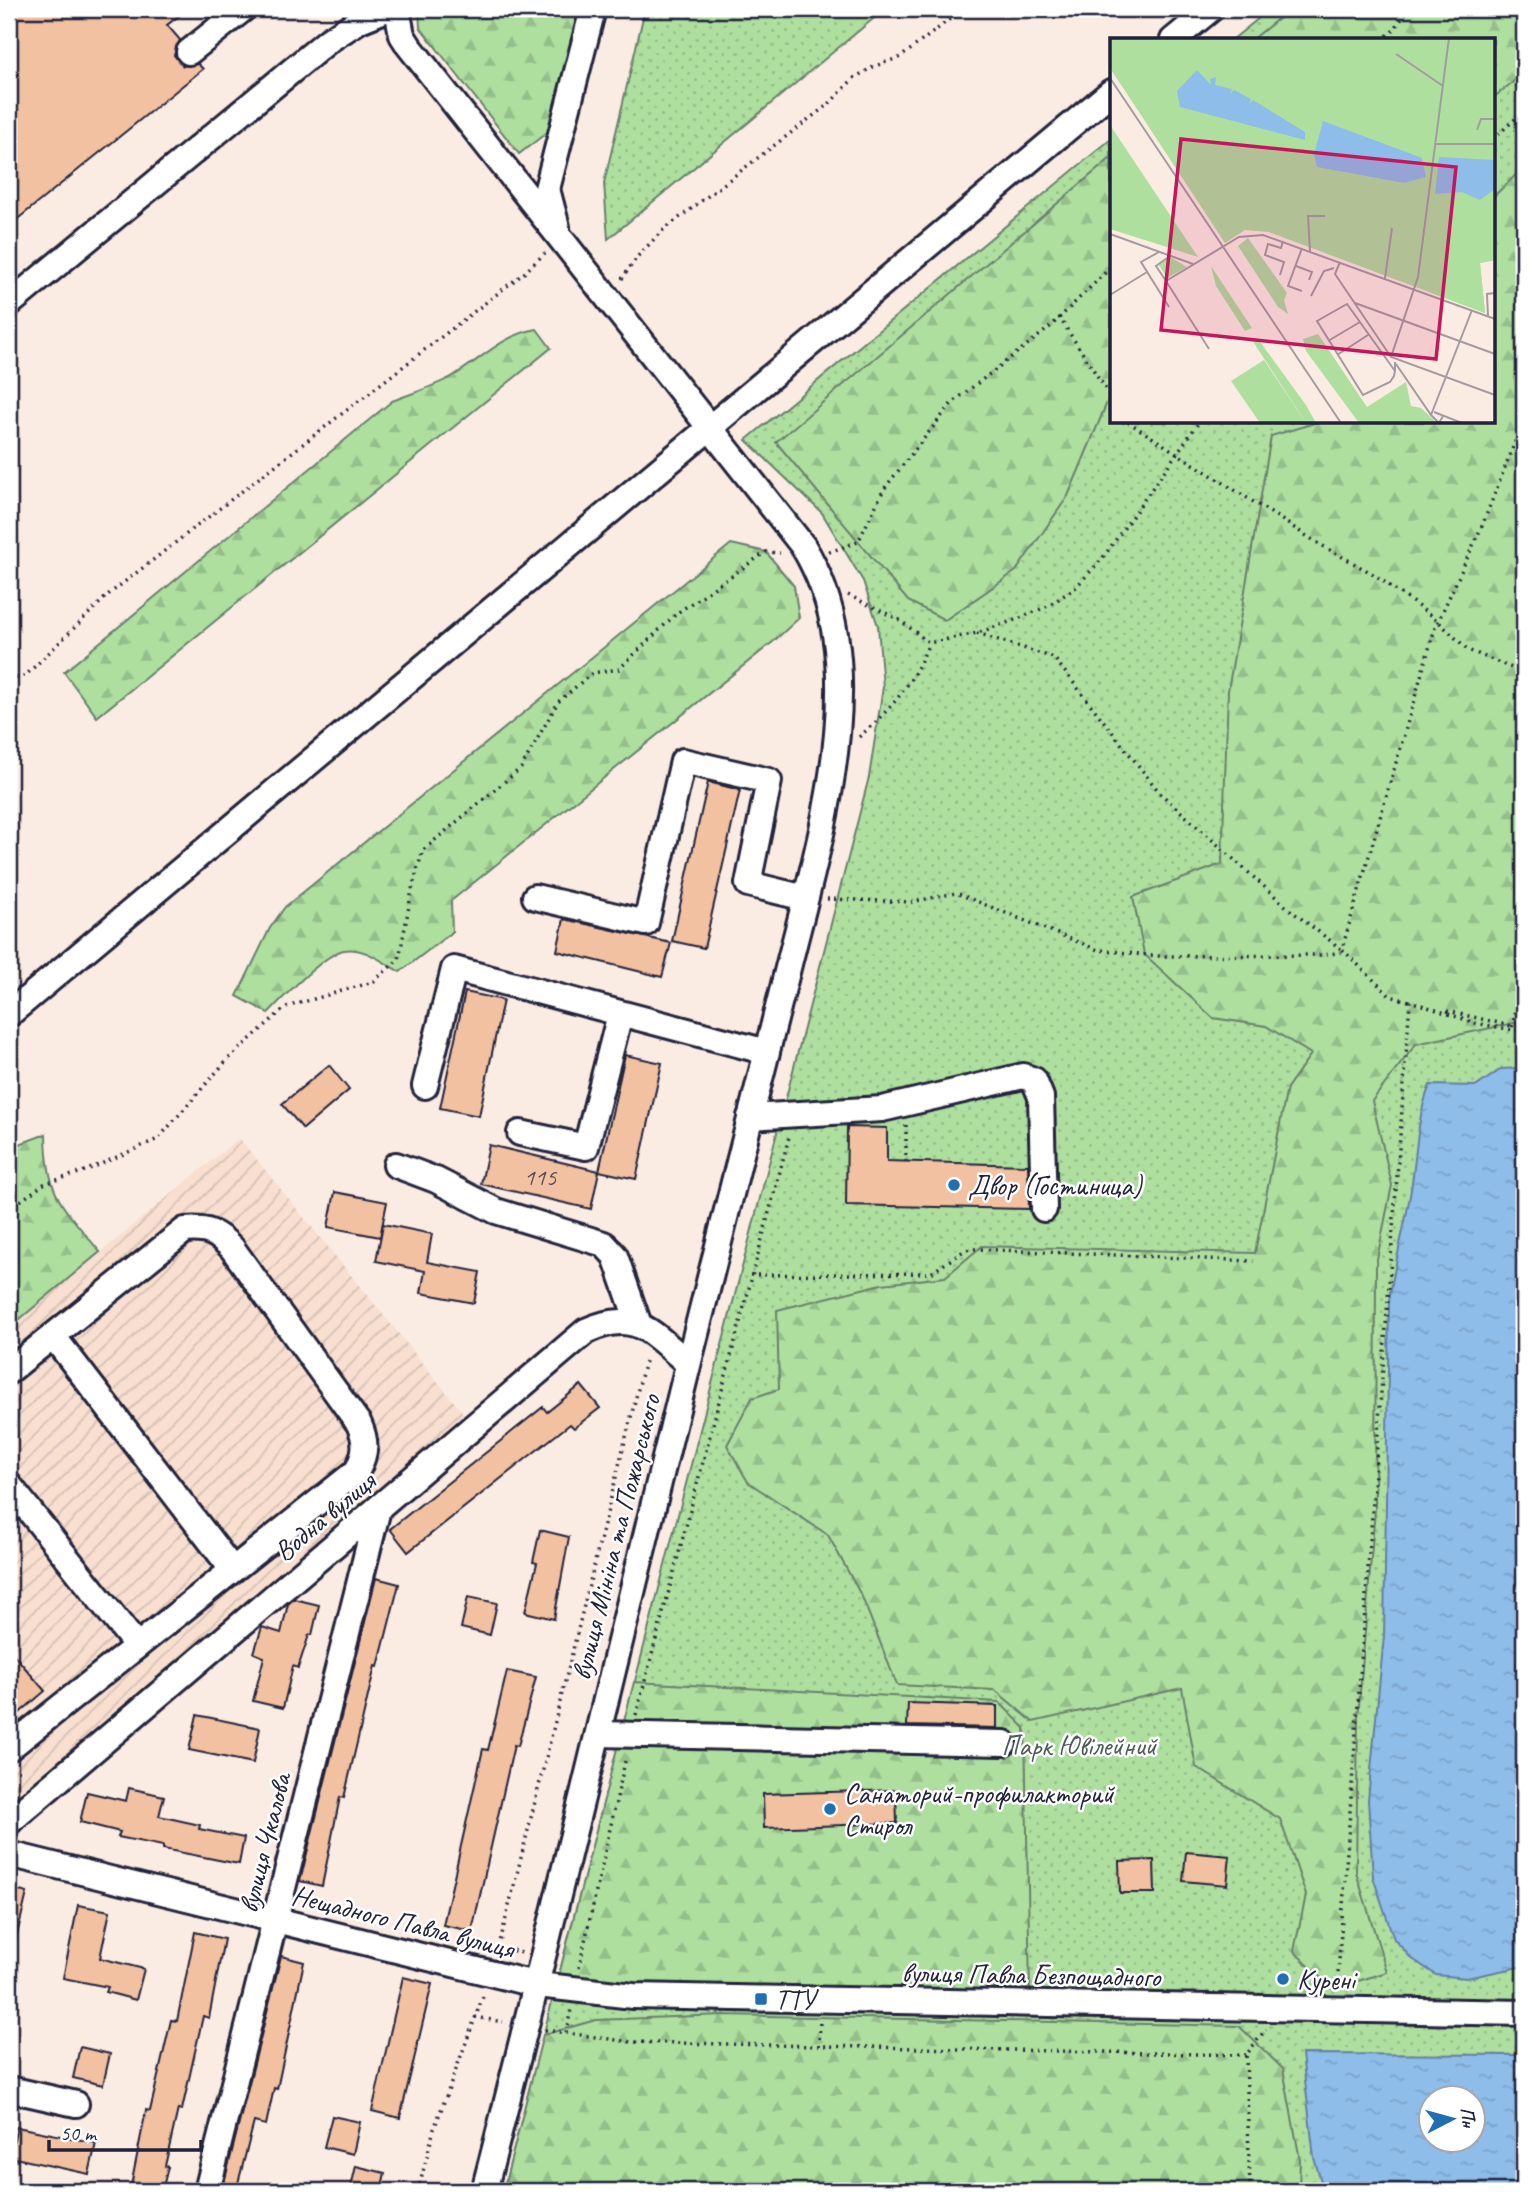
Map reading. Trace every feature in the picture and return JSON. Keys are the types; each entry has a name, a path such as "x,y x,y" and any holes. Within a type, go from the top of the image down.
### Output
{"street":[{"path":"189,52 243,9"},
{"path":"9,304 329,40 360,20 387,9"},
{"name":"вулиця Мініна та Пожарського","path":"397,9 402,35 409,46 808,554 824,584 833,615 838,651 838,708 834,759 805,898 688,1363 538,1985 484,2191"},
{"path":"560,238 547,189 592,9"},
{"path":"1175,38 1211,9"},
{"path":"9,1014 1110,93"},
{"path":"535,897 646,923 683,761 769,781 748,884 805,898"},
{"path":"425,1086 454,969 767,1052"},
{"path":"520,1133 586,1147 620,1014"},
{"path":"750,1117 856,1112 905,1104 1009,1077 1023,1076 1034,1080 1041,1097 1044,1209"},
{"path":"396,1166 436,1180 496,1211 604,1244 615,1256 645,1328 688,1363"},
{"path":"9,1371 185,1230 204,1228 218,1234 232,1248 359,1424 366,1438 365,1455 357,1471 9,1748"},
{"name":"Водна вулиця","path":"9,1822 586,1331 620,1320 645,1328"},
{"path":"53,1336 232,1569"},
{"path":"9,1485 137,1646"},
{"name":"вулиця Чкалова","path":"207,2191 379,1509"},
{"path":"598,1734 1004,1743"},
{"name":"Нещадного Павла вулиця","path":"9,1854 538,1985"},
{"name":"вулиця Павла Безпощадного","path":"538,1985 646,1997 1524,2013"},
{"path":"9,2089 76,2104"}],"path":[{"path":"609,299 637,257 662,230 830,103 854,78 874,66 901,57 963,9"},
{"path":"1384,38 1392,32 1409,9"},
{"path":"1494,138 1524,111"},
{"path":"9,680 33,669 109,594 524,273 560,238"},
{"path":"9,1209 44,1184 85,1171 159,1139 227,1060 286,1007 373,982 399,959 412,885 423,850 522,768 558,702 592,673 619,669 677,613 766,552 824,554 859,542 884,489 952,403 1059,317 1110,268"},
{"path":"1059,317 1110,395"},
{"path":"1344,952 1342,949 1377,821 1438,621 1482,526 1524,419"},
{"path":"1131,424 1321,545 1375,575 1438,621 1468,650 1524,673"},
{"path":"929,643 977,633 1048,606 1075,588 1102,559 1198,424"},
{"path":"824,584 900,620 929,643"},
{"path":"977,633 1054,658 1160,793 1289,909 1344,952 1390,996 1475,1023 1524,1032"},
{"path":"834,759 894,705 914,679 929,643"},
{"path":"805,898 911,902 956,894 1098,950 1147,955 1311,955 1344,952"},
{"path":"1511,1028 1524,974"},
{"path":"1335,2010 1410,1001"},
{"path":"905,1104 906,1161"},
{"path":"566,2033 631,1735 750,1275 795,1115"},
{"path":"750,1275 931,1273 965,1250 975,1249 1254,1261"},
{"path":"418,2191 434,2129 492,1973 645,1328"},
{"path":"1250,2191 1246,2055 1282,2008"},
{"path":"475,2017 631,2042 1246,2055"}],"shaded area":[{"path":"239,1138 474,1426 9,1809 9,1328"}],"green space":[{"path":"419,9 578,9 583,16 558,124 519,154 420,27"},
{"path":"645,9 885,9 608,239 604,183"},
{"name":"Парк Ювілейний","path":"1270,9 1524,9 1524,2191 503,2191 869,777 883,687 878,626 863,581 822,513 746,440 1110,140 1110,424 1494,424 1494,38 1234,38"},
{"path":"1290,9 1524,9 1524,73 1494,97 1494,38 1254,38"},
{"path":"1110,159 1110,395 1068,496 1016,571 945,620 908,601 776,442"},
{"path":"1524,167 1524,1021 1416,1044 1372,1101 1392,1185 1376,1264 1375,1510 1358,1717 1356,1872 1387,1972 1332,1989 1294,1951 1306,1895 1280,1819 1196,1767 1182,1688 1033,1722 995,1690 897,1685 862,1597 828,1535 748,1482 727,1445 752,1398 779,1389 777,1310 882,1284 945,1277 982,1246 1255,1253 1287,1088 1311,1054 1266,1026 1213,1018 1144,954 1133,897 1222,864 1228,691 1271,436 1311,424 1494,424 1494,196"},
{"path":"537,329 551,348 97,717 64,672 392,401 446,380 513,336"},
{"path":"731,544 766,552 794,586 799,618 774,641 451,901 452,932 400,972 359,950 344,950 315,967 268,1013 237,996 270,928 285,907"},
{"path":"46,1134 50,1173 59,1199 100,1252 9,1328 9,1148"},
{"path":"634,1682 999,1702 1025,1728 1030,1992 647,1987 559,1975"},
{"path":"723,2015 1239,2026 1283,2069 1300,2160 1299,2191 503,2191 543,2035 596,2020"}],"water":[{"path":"1501,1069 1524,1069 1524,1966 1467,1978 1436,1975 1411,1958 1394,1939 1373,1877 1368,1800 1384,1636 1389,1301 1412,1186 1422,1113 1430,1085 1477,1086"},
{"path":"1302,2054 1524,2055 1524,2191 1324,2191 1314,2158"}],"building":[{"path":"9,9 188,9 167,25 180,40 174,55 183,66 198,64 203,69 9,226"},
{"path":"708,782 740,790 704,948 672,941"},
{"path":"564,919 671,943 662,977 557,951"},
{"path":"465,992 503,1000 479,1116 440,1108"},
{"path":"625,1055 662,1063 636,1179 599,1171"},
{"path":"329,1065 349,1090 303,1129 282,1104"},
{"name":"Двор (Гостиница)","path":"847,1127 887,1128 887,1161 1028,1165 1029,1209 846,1205"},
{"path":"489,1145 599,1171 591,1209 481,1184"},
{"path":"335,1192 387,1202 380,1237 328,1227"},
{"path":"383,1224 432,1234 427,1262 480,1272 474,1303 421,1293 425,1271 376,1261"},
{"path":"581,1385 600,1408 574,1428 570,1424 408,1552 390,1529 543,1407 547,1412"},
{"path":"540,1530 569,1537 554,1619 525,1612 537,1563 533,1562"},
{"path":"376,1578 399,1584 378,1667 375,1666 344,1798 340,1797 322,1886 300,1881"},
{"path":"468,1597 497,1603 490,1635 461,1628"},
{"path":"294,1599 319,1605 312,1635 309,1635 298,1668 293,1666 283,1708 253,1701 264,1657 254,1653 262,1627 281,1633 288,1604"},
{"path":"9,1649 45,1691 9,1722"},
{"path":"507,1671 536,1677 518,1746 514,1745 472,1931 443,1925 483,1749 488,1750"},
{"path":"908,1703 997,1706 997,1728 907,1726"},
{"path":"197,1715 260,1728 253,1763 189,1750"},
{"path":"129,1788 164,1796 159,1816 200,1825 199,1829 244,1838 239,1864 163,1849 163,1846 118,1837 120,1832 80,1822 87,1792 126,1801"},
{"name":"Санаторий-профилакторий Стирол","path":"896,1790 897,1823 764,1828 763,1794"},
{"path":"1186,1852 1230,1856 1227,1885 1183,1881"},
{"path":"1154,1860 1155,1893 1120,1893 1119,1861"},
{"path":"9,1888 27,1893 15,1943 9,1942"},
{"path":"78,1905 110,1911 100,1958 144,1969 136,2000 106,1992 108,1987 63,1978"},
{"path":"195,1932 224,1939 209,2018 203,2016 182,2110 178,2109 162,2191 130,2191 146,2110 150,2111 171,2020 177,2021"},
{"path":"281,1956 304,1962 277,2089 274,2088 266,2125 254,2122 236,2191 222,2191"},
{"path":"403,1977 432,1984 400,2118 372,2111"},
{"path":"80,2047 110,2054 103,2085 73,2078"},
{"path":"332,2116 360,2122 353,2154 324,2147"},
{"path":"17,2127 96,2143 89,2174 10,2157"},
{"path":"356,2166 385,2173 381,2191 350,2191"}],"place":[{"name":"Двор (Гостиница)","path":"954,1185"},
{"name":"Санаторий-профилакторий Стирол","path":"830,1809"},
{"name":"Курені","path":"1283,1979"},
{"name":"ТТУ","path":"761,1999"}]}
